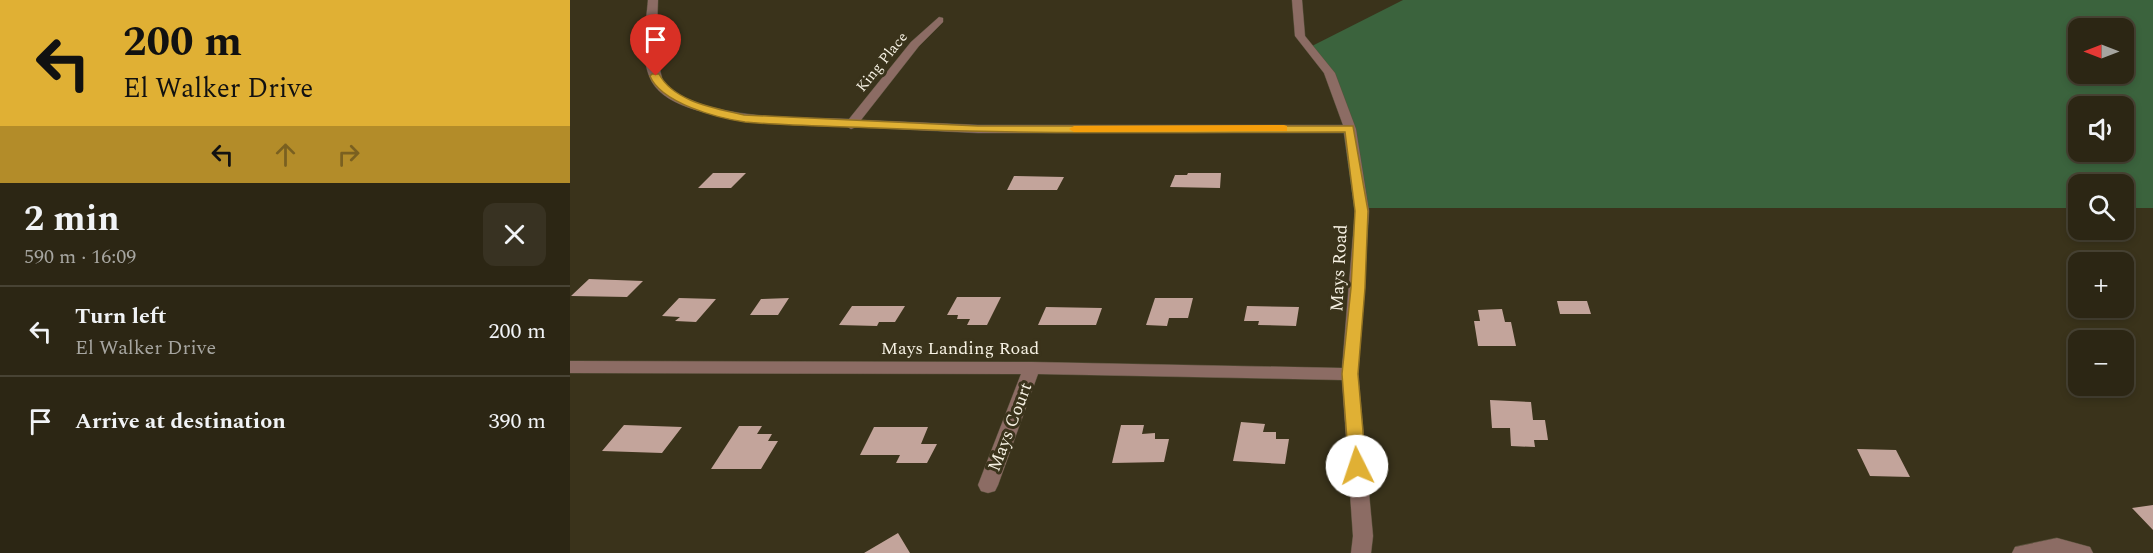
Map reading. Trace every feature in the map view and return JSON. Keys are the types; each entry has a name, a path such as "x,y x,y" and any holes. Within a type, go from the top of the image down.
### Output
{"street":[{"path":"653,0 649,33 659,85 668,92 707,110 744,118 851,125 978,129 1350,129"},
{"name":"Mays Road","path":"1297,0 1300,36 1329,73 1350,129 1362,211 1350,374 1363,536 1361,553"},
{"name":"King Place","path":"851,125 915,44 939,20"},
{"name":"Mays Landing Road","path":"570,367 1032,368 1350,374"},
{"name":"Mays Court","path":"987,485 1032,368"},
{"path":"2022,553 2057,547 2083,553"}],"green space":[{"path":"1403,0 2153,0 2153,208 2134,208 2134,174 2068,174 2068,208 1354,208 1338,93 1310,47"}],"building":[{"path":"713,173 746,173 731,188 698,188"},
{"path":"1188,173 1221,173 1220,188 1170,187 1175,175 1187,175"},
{"path":"1014,176 1064,177 1057,190 1007,190"},
{"path":"589,279 643,281 627,297 571,296"},
{"path":"957,297 1001,297 987,325 967,325 970,319 957,319 958,315 947,315"},
{"path":"679,298 716,299 696,322 675,321 680,317 662,316"},
{"path":"789,298 778,315 750,315 761,299"},
{"path":"1155,298 1193,298 1188,318 1169,318 1167,326 1146,325"},
{"path":"1557,301 1587,301 1591,314 1560,314"},
{"path":"852,306 905,306 895,322 879,322 877,326 839,325"},
{"path":"1247,306 1299,307 1296,326 1258,325 1259,321 1244,321"},
{"path":"1046,307 1102,308 1096,325 1038,325"},
{"path":"1502,309 1505,322 1511,322 1516,346 1478,346 1474,321 1480,321 1478,310"},
{"path":"1490,400 1531,402 1533,420 1545,420 1548,440 1534,440 1535,447 1511,446 1510,428 1492,428"},
{"path":"1241,422 1265,424 1263,432 1276,432 1276,439 1289,439 1285,464 1233,461"},
{"path":"624,425 682,427 662,453 602,451"},
{"path":"1121,425 1144,425 1142,434 1155,433 1155,439 1169,439 1164,462 1112,463"},
{"path":"739,426 762,426 757,434 772,434 768,441 778,441 761,469 711,469"},
{"path":"874,427 928,427 921,444 937,444 927,463 896,463 900,455 860,455"},
{"path":"1857,449 1896,450 1910,477 1870,476"},
{"path":"2153,505 2153,530 2132,508"},
{"path":"898,533 910,553 864,553"}],"slow traffic":[{"path":"1074,129 1284,129"}],"route":[{"path":"656,76 659,85 668,92 707,110 744,118 774,118 851,125 978,129 1350,129 1362,211 1350,374 1357,466"}]}
